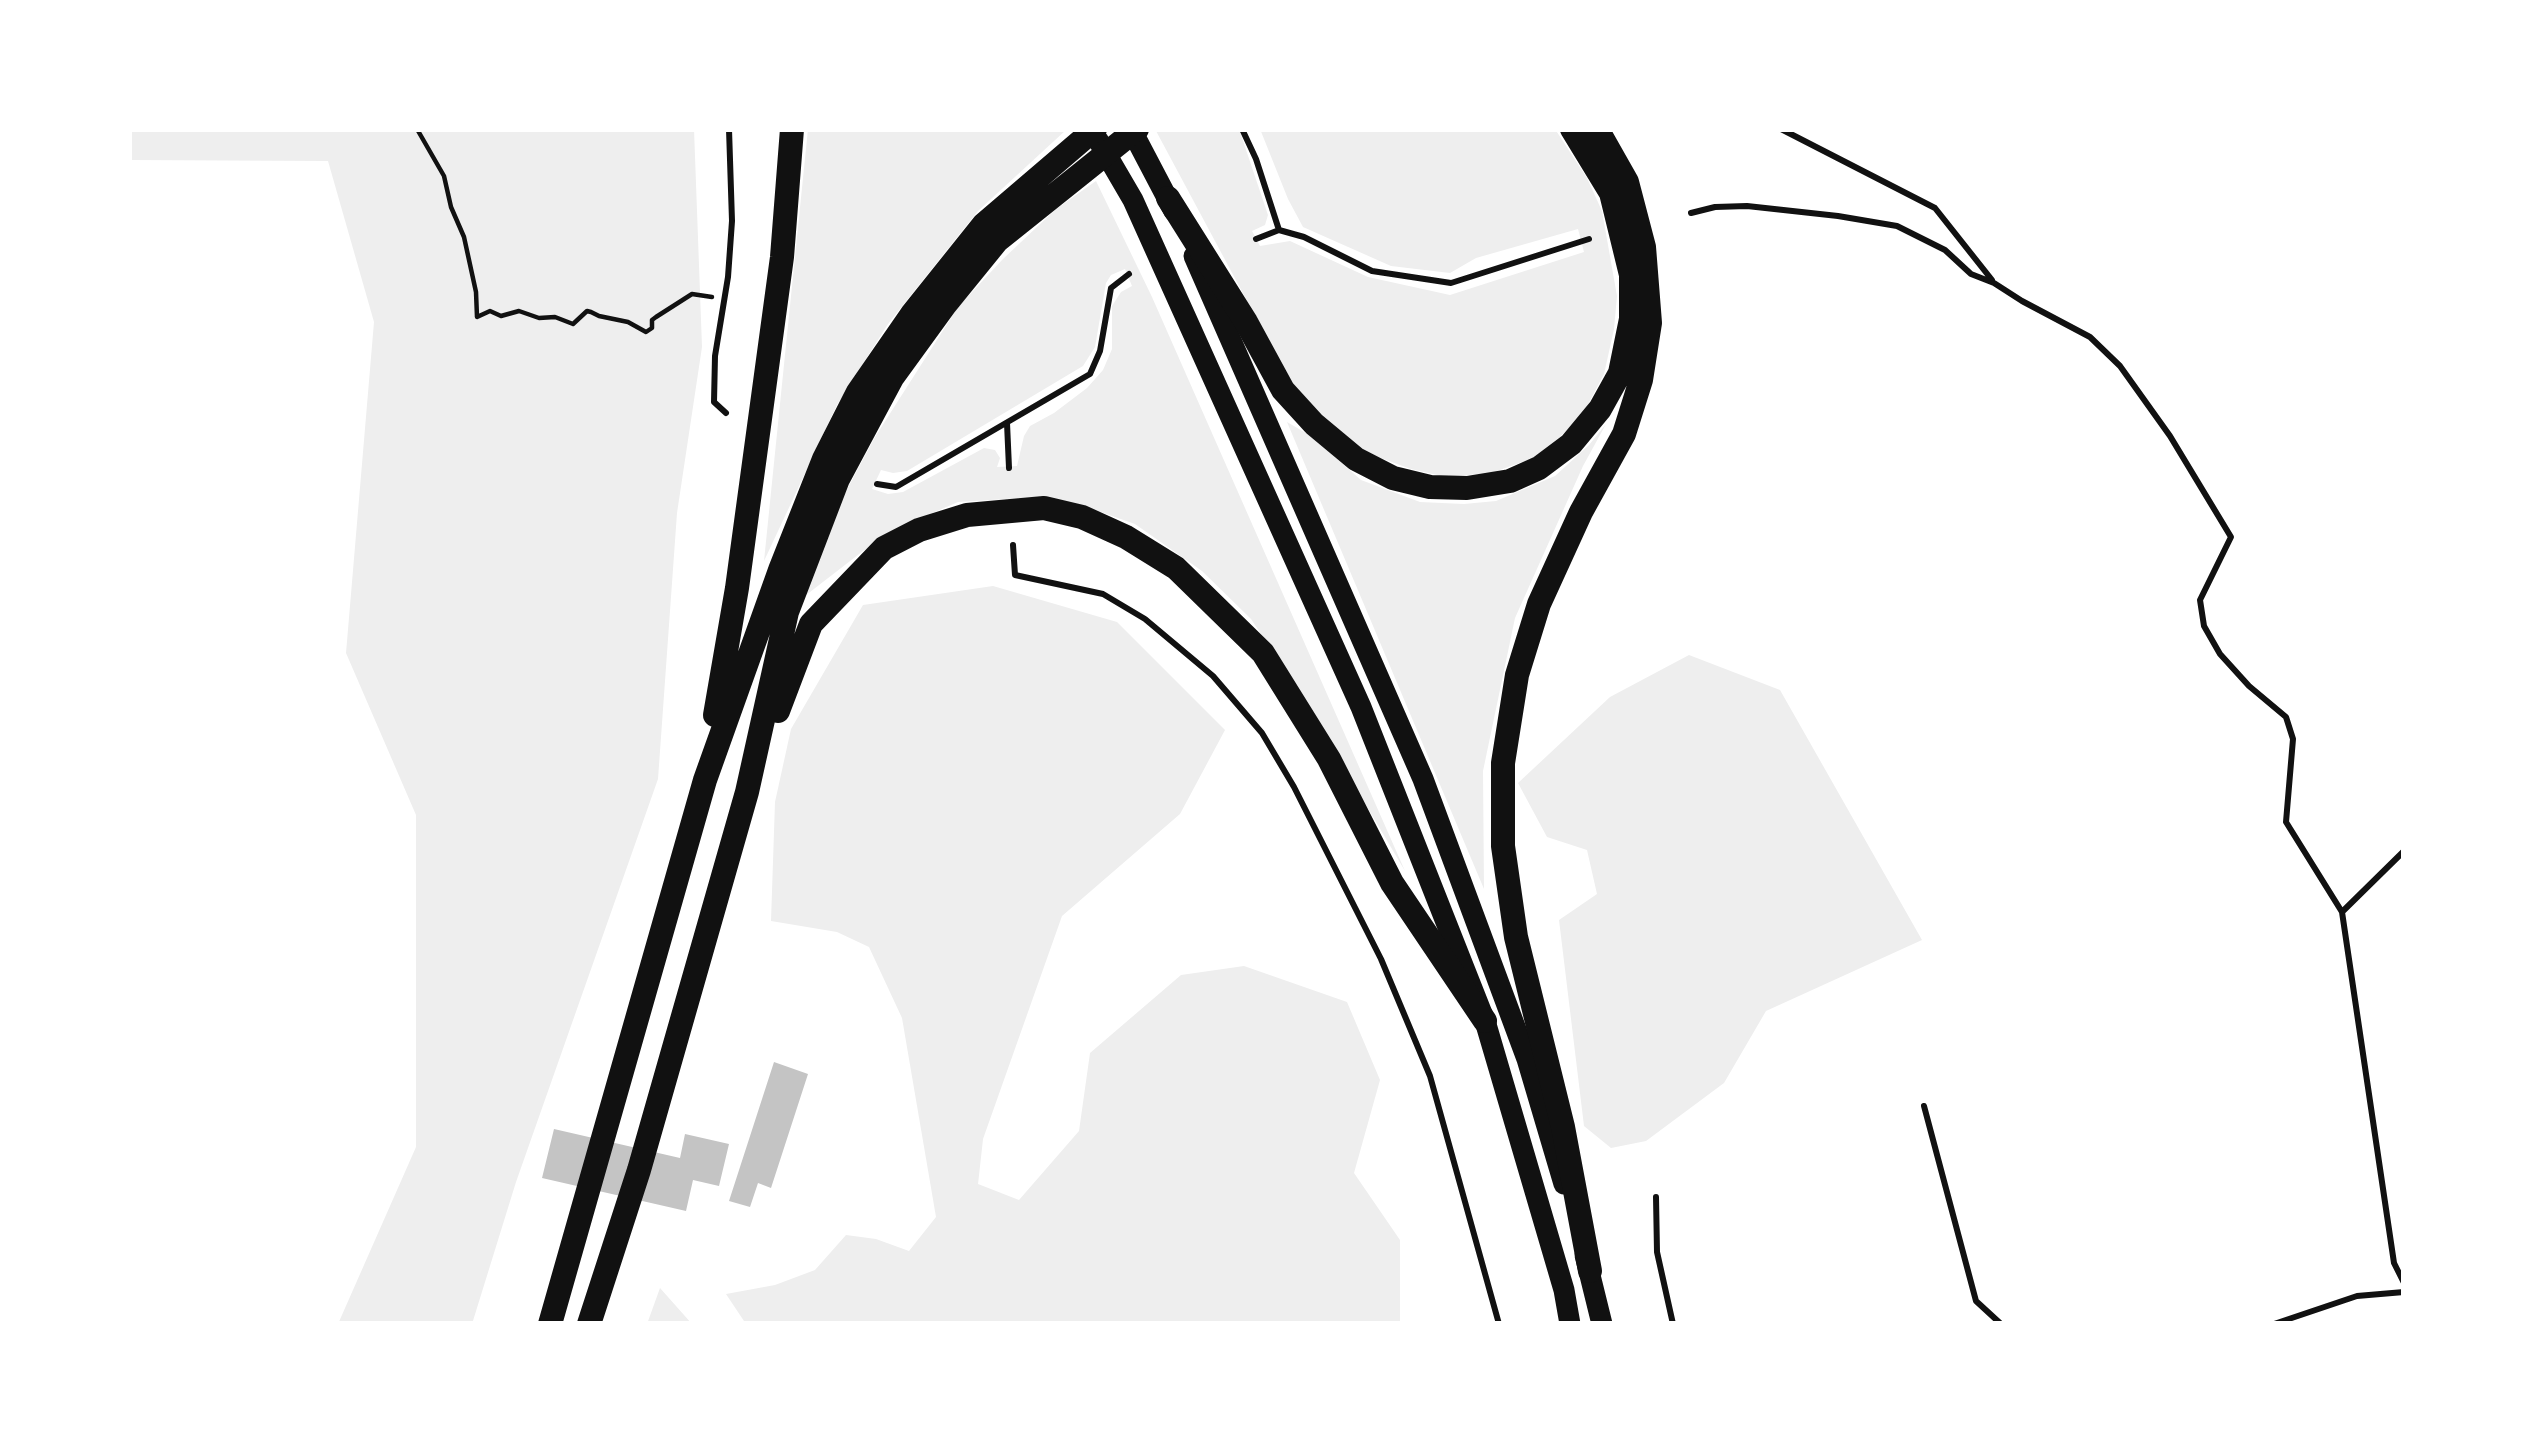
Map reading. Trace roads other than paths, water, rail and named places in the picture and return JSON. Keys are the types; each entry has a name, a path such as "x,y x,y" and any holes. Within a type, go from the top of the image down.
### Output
{"highway":[{"path":"704,779 768,364 792,129"},
{"path":"592,1319 747,792 787,612 838,479 892,378 945,304 1093,129 1133,200 1265,490 1360,707 1486,1022 1570,1324"},
{"path":"550,1324 704,779 817,477 858,392 912,314 984,224 1134,129 1259,399 1424,778 1527,1059 1590,1271"},
{"path":"1168,198 1246,322 1282,390 1356,459 1393,478 1430,487 1467,488 1510,481 1539,468 1571,444 1600,409 1620,373 1631,319 1631,274 1611,194 1572,129"},
{"path":"1597,129 1627,182 1644,247 1651,323 1641,380 1624,434 1539,604 1517,675 1503,763 1503,846 1516,937 1563,1127 1602,1324"},
{"path":"747,792 811,624 884,548 967,515 1044,508 1082,517 1176,568 1263,653 1329,759 1393,883 1486,1022"}],"lane":[{"path":"726,412 715,402 715,356 732,221 729,129"},
{"path":"1242,129 1280,230"},
{"path":"1781,129 1935,208 1994,283"},
{"path":"1691,213 1747,206 1897,226 1946,250 1971,274 2090,337 2120,366 2170,436 2231,536 2200,600 2204,626 2220,654 2248,686 2286,717 2293,739 2286,822 2342,912 2394,1263 2404,1283"},
{"path":"1256,239 1280,230 1372,271 1450,283 1589,239"},
{"path":"878,484 896,487 1090,374 1100,351 1112,288 1130,274"},
{"path":"1007,423 1009,468"},
{"path":"1013,545 1015,574 1103,594 1145,620 1213,676 1262,733 1381,959 1430,1076 1499,1324"},
{"path":"2342,912 2404,851"},
{"path":"1924,1106 1976,1301 2001,1324"},
{"path":"1656,1198 1657,1252 1673,1324"},
{"path":"2274,1324 2357,1296 2404,1292"}]}
